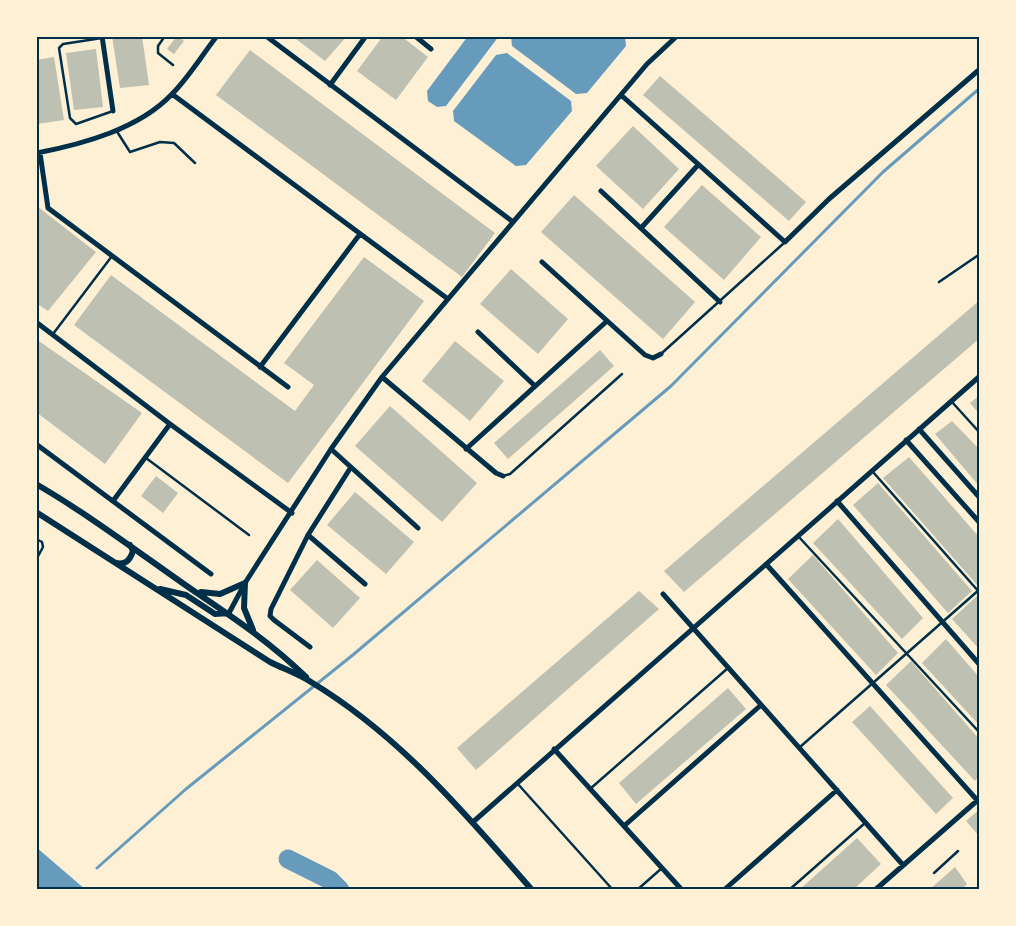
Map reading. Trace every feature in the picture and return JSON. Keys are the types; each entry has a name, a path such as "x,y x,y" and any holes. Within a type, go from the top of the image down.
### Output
{"street":[{"path":"217,36 172,94 145,115 116,130 38,153 48,208 288,388"},
{"path":"266,36 513,222"},
{"path":"330,84 366,36"},
{"path":"415,36 431,49"},
{"path":"229,613 245,583 292,513 331,449 382,377 647,64 677,36"},
{"path":"102,37 113,111"},
{"path":"621,95 785,242 829,200 980,69"},
{"path":"172,94 448,299"},
{"path":"642,227 698,165"},
{"path":"601,191 642,227 720,302"},
{"path":"260,367 360,234"},
{"path":"542,262 645,355 653,358 661,354"},
{"path":"466,449 608,321"},
{"path":"36,322 170,424 292,513"},
{"path":"478,332 535,386"},
{"path":"473,822 980,376"},
{"path":"382,377 496,474 504,476"},
{"path":"113,501 170,424"},
{"path":"919,429 980,498"},
{"path":"906,440 980,524"},
{"path":"36,444 211,574"},
{"path":"331,449 418,528"},
{"path":"310,648 270,616 271,609 308,535 351,467"},
{"path":"38,484 128,543 253,630 311,681 406,753 473,822 532,890"},
{"path":"837,501 980,665"},
{"path":"36,512 270,662 311,681"},
{"path":"308,535 365,584"},
{"path":"115,562 123,564 129,561 133,551 128,543"},
{"path":"766,564 979,799 875,890"},
{"path":"195,591 220,594 245,583"},
{"path":"245,583 244,608 253,630"},
{"path":"157,589 186,595 215,614 229,613"},
{"path":"663,594 903,866"},
{"path":"624,826 761,705"},
{"path":"554,749 682,890"},
{"path":"724,890 837,790"}],"lane":[{"path":"165,36 158,46 158,54 173,65"},
{"path":"102,37 63,44 59,48 70,118 76,124 113,111"},
{"path":"116,130 130,152 160,142 174,143 195,163"},
{"path":"661,354 785,242"},
{"path":"939,282 980,254"},
{"path":"53,334 112,256"},
{"path":"504,476 510,474 622,374"},
{"path":"952,401 980,433"},
{"path":"146,458 249,535"},
{"path":"799,748 979,591 872,471"},
{"path":"798,535 980,734"},
{"path":"36,539 42,542 43,547 36,560"},
{"path":"590,789 728,668"},
{"path":"517,782 613,890"},
{"path":"789,890 865,823"},
{"path":"934,873 958,851"},
{"path":"637,890 662,868"}],"water":[{"path":"468,36 499,36 446,106 437,107 428,101 427,91"},
{"path":"511,36 625,36 626,46 587,93 576,94 512,46"},
{"path":"507,53 571,101 572,111 526,165 516,166 454,121 453,111 496,55"},
{"path":"36,847 86,890 41,890 36,886"}],"building":[{"path":"112,36 142,36 149,85 120,88"},
{"path":"177,36 184,41 174,54 167,49"},
{"path":"292,36 347,36 325,61"},
{"path":"383,36 401,36 428,57 396,100 357,71"},
{"path":"96,49 103,107 74,110 66,53"},
{"path":"250,50 495,233 462,277 216,95"},
{"path":"54,57 64,120 37,124 36,60"},
{"path":"660,76 806,202 789,221 643,95"},
{"path":"633,126 679,169 643,209 596,166"},
{"path":"702,185 761,237 724,280 664,227"},
{"path":"574,195 695,302 663,339 541,232"},
{"path":"36,201 38,207 96,252 48,311 36,303"},
{"path":"364,257 424,301 288,483 74,325 111,275 295,411 314,385 284,363"},
{"path":"511,269 568,319 538,354 480,304"},
{"path":"980,300 980,338 684,592 664,571"},
{"path":"36,339 142,413 105,464 36,412"},
{"path":"455,341 504,381 470,421 422,381"},
{"path":"600,350 614,366 508,459 494,443"},
{"path":"980,395 980,415 970,403"},
{"path":"390,406 477,483 442,522 355,446"},
{"path":"952,421 980,450 980,487 935,434"},
{"path":"909,457 980,538 980,584 978,586 883,478"},
{"path":"156,476 178,493 163,513 141,496"},
{"path":"878,483 972,591 948,613 853,505"},
{"path":"355,492 414,542 386,574 327,525"},
{"path":"838,519 923,618 902,639 813,543"},
{"path":"813,555 898,653 876,675 788,579"},
{"path":"317,560 360,598 333,628 290,590"},
{"path":"639,591 659,609 476,770 457,748"},
{"path":"977,596 980,599 980,650 952,619"},
{"path":"946,639 980,678 980,726 922,663"},
{"path":"911,661 980,740 980,775 975,781 886,685"},
{"path":"728,688 746,709 636,804 619,783"},
{"path":"870,706 953,798 936,814 852,722"},
{"path":"980,809 980,837 966,821"},
{"path":"857,838 881,864 853,890 799,890"},
{"path":"955,867 967,884 961,890 929,890"}],"waterway":[{"path":"97,868 186,789 354,654 671,386 883,172 980,88"},
{"path":"288,859 330,880 340,890"}]}
